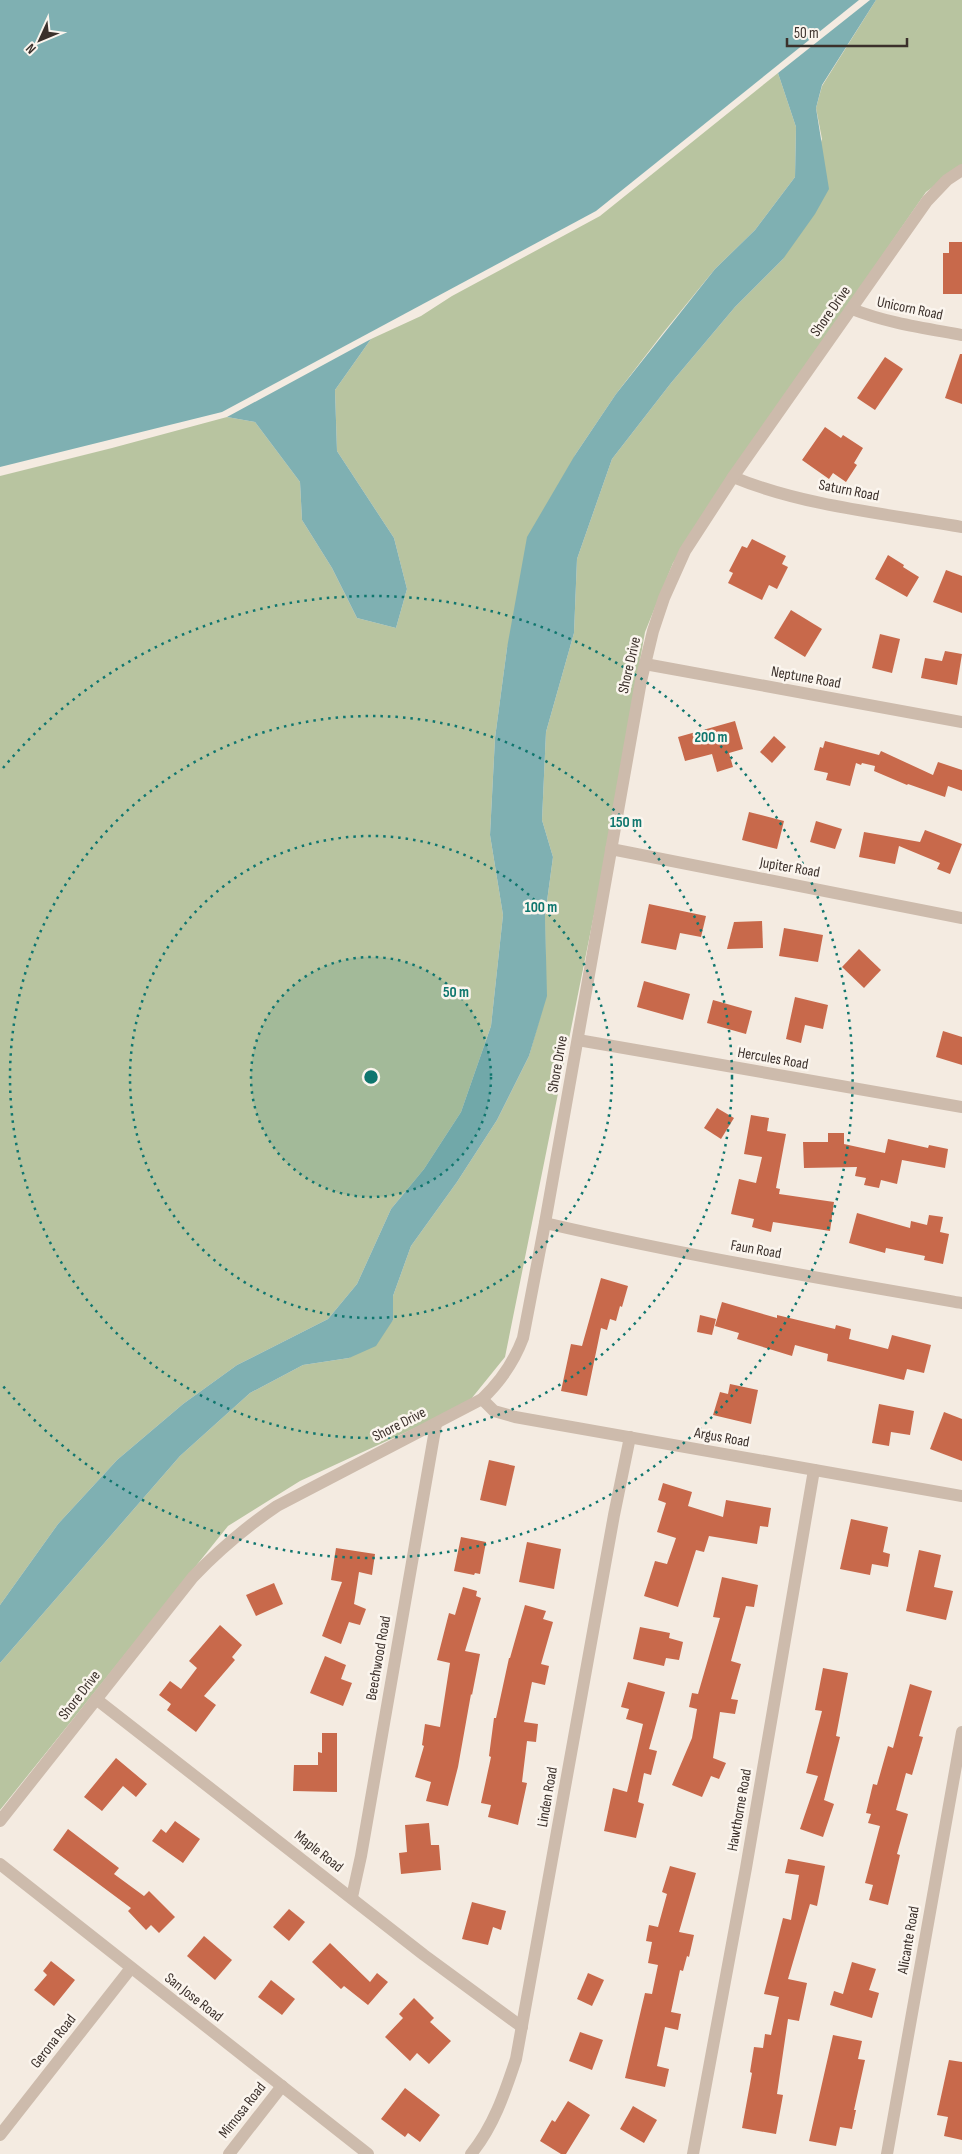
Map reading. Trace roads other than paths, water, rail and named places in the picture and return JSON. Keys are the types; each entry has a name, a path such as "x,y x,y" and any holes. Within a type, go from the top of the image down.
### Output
{"street":[{"name":"Shore Drive","path":"0,1821 193,1577 218,1550 246,1526 277,1506 482,1399 505,1375 523,1338 645,664 664,598 684,551 733,476 926,201 947,180 962,170"},
{"name":"Unicorn Road","path":"852,309 873,318 962,335"},
{"name":"Saturn Road","path":"733,476 762,489 848,508 962,527"},
{"name":"Neptune Road","path":"645,664 962,722"},
{"name":"Jupiter Road","path":"611,849 962,918"},
{"name":"Hercules Road","path":"578,1040 962,1107"},
{"name":"Faun Road","path":"545,1223 604,1237 962,1303"},
{"name":"Argus Road","path":"482,1399 494,1410 515,1417 962,1496"},
{"name":"Beechwood Road","path":"352,1897 361,1856 436,1424"},
{"name":"Linden Road","path":"471,2154 492,2122 516,2059 614,1515 630,1437"},
{"name":"Hawthorne Road","path":"693,2154 747,1858 814,1470"},
{"name":"Maple Road","path":"96,1699 424,1955 522,2027"},
{"name":"Alicante Road","path":"887,2154 962,1732"},
{"name":"San Jose Road","path":"0,1864 368,2154"},
{"name":"Gerona Road","path":"0,2135 131,1968"},
{"name":"Mimosa Road","path":"228,2154 282,2086"}],"water":[{"path":"0,0 859,0 596,211 222,412 0,467"},
{"path":"870,0 876,0 822,85 816,108 829,189 815,214 783,259 735,307 671,383 612,459 577,559 574,633 546,732 542,820 553,857 545,916 547,996 529,1056 497,1120 457,1182 411,1246 393,1296 393,1320 376,1346 349,1358 303,1365 250,1393 180,1456 0,1663 0,1605 58,1524 117,1460 183,1404 237,1365 328,1319 357,1284 391,1209 424,1169 461,1112 491,1026 503,915 490,835 495,738 507,648 527,537 575,455 616,394 715,269 755,230 795,177 796,127 778,73"},
{"path":"371,339 335,390 337,451 394,538 407,589 396,628 357,618 332,568 302,520 300,482 255,422 227,417"}]}
